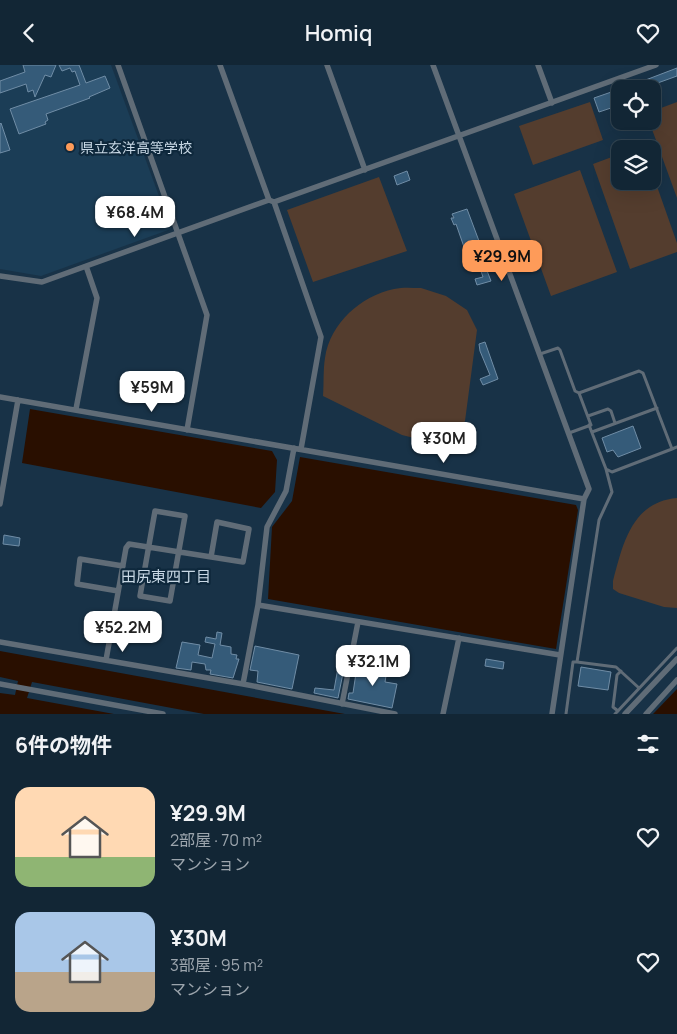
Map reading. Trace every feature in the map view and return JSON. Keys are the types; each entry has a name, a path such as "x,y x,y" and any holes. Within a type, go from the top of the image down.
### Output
{"street":[{"path":"118,65 207,315 187,430"},
{"path":"220,65 321,337 298,448 286,491 267,527 258,605 243,684"},
{"path":"327,65 365,170"},
{"path":"433,65 589,489 584,499 552,714"},
{"path":"538,65 552,103"},
{"path":"0,276 42,282 178,233 365,170 552,103 643,67 656,65"},
{"path":"76,409 97,298 86,266"},
{"path":"0,397 584,499"},
{"path":"0,503 18,400"},
{"path":"155,511 185,516 178,552 170,601 140,596 155,511"},
{"path":"106,660 118,591 129,544 178,552 243,562 248,529 217,523 211,557"},
{"path":"118,591 77,584 80,559 123,566"},
{"path":"258,605 560,655"},
{"path":"342,705 358,622"},
{"path":"443,714 458,638"},
{"path":"0,642 243,684 395,714"},
{"path":"625,714 677,659"},
{"path":"646,714 677,680"},
{"path":"0,684 163,714"}],"lane":[{"path":"540,354 558,348 560,350 588,416 589,425 606,469 612,492 600,520 577,662"},
{"path":"579,393 639,371 643,373 672,449"},
{"path":"592,431 656,408"},
{"path":"588,416 608,409 611,411 615,423"},
{"path":"569,433 589,425"},
{"path":"606,469 612,472 677,447"},
{"path":"622,671 617,675 613,707 616,712 677,648"},
{"path":"566,714 573,661 616,667 639,688"}],"shaded area":[{"name":"県立玄洋高等学校","path":"0,65 111,65 171,229 41,276 0,269"},
{"path":"590,102 603,140 533,165 519,126"},
{"path":"677,102 677,198 661,154 661,140 656,140 652,130 661,130 661,108"},
{"path":"611,157 611,190 658,190 677,243 677,252 630,269 593,164"},
{"path":"580,170 617,272 551,296 514,194"},
{"path":"379,177 407,251 313,282 287,210"},
{"path":"397,288 421,288 446,296 467,310 477,330 465,421 456,437 438,444 402,435 323,396 324,363 328,345 333,333 349,313 370,298 382,293"},
{"path":"30,409 272,451 277,460 275,492 261,508 22,463"},
{"path":"300,457 576,505 578,510 556,649 268,599 272,527 292,501"},
{"path":"677,498 677,608 664,607 619,593 613,589 613,581 621,553 632,527 649,507 662,501"},
{"path":"0,651 345,714 204,714 32,682 27,698 114,714 0,714 0,693 15,695 18,681 0,677"},
{"path":"677,689 677,714 653,714"}],"building":[{"path":"23,65 56,65 51,77 45,75 35,97 33,90 28,92 26,84 0,93 0,81 25,72"},
{"path":"59,65 79,65 86,83 105,76 110,88 90,98 46,114 48,120 45,122 46,124 19,134 10,109 80,85 75,71 72,72 70,68 62,71"},
{"path":"677,68 677,76 661,82 661,80 646,80"},
{"path":"611,92 611,108 599,112 594,98"},
{"path":"0,124 10,150 0,153"},
{"path":"407,171 410,180 397,185 394,176"},
{"path":"467,209 479,241 464,247 456,224 454,225 451,218 454,218 452,214"},
{"path":"482,258 491,281 477,285 475,279 483,277 477,260"},
{"path":"485,342 498,379 483,385 480,379 490,375 480,351 479,344"},
{"path":"633,426 641,448 618,457 613,450 607,452 602,438"},
{"path":"4,535 20,538 19,546 3,544"},
{"path":"217,632 222,633 220,645 231,647 231,654 237,655 236,659 239,659 233,678 210,674 211,670 206,670 205,664 192,662 191,670 176,668 182,642 200,645 198,655 212,658 215,644 205,642 206,637 216,639"},
{"path":"255,646 299,655 292,689 257,682 258,671 250,670"},
{"path":"486,659 504,662 503,669 485,666"},
{"path":"339,662 345,663 338,698 314,693 315,688 334,690"},
{"path":"354,665 387,670 385,682 397,684 392,708 348,699 349,693 353,693 356,673 353,673"},
{"path":"581,667 611,672 608,690 578,686"}],"place":[{"name":"県立玄洋高等学校","path":"70,147"}],"district":[{"name":"田尻東四丁目","path":"166,576"}]}
